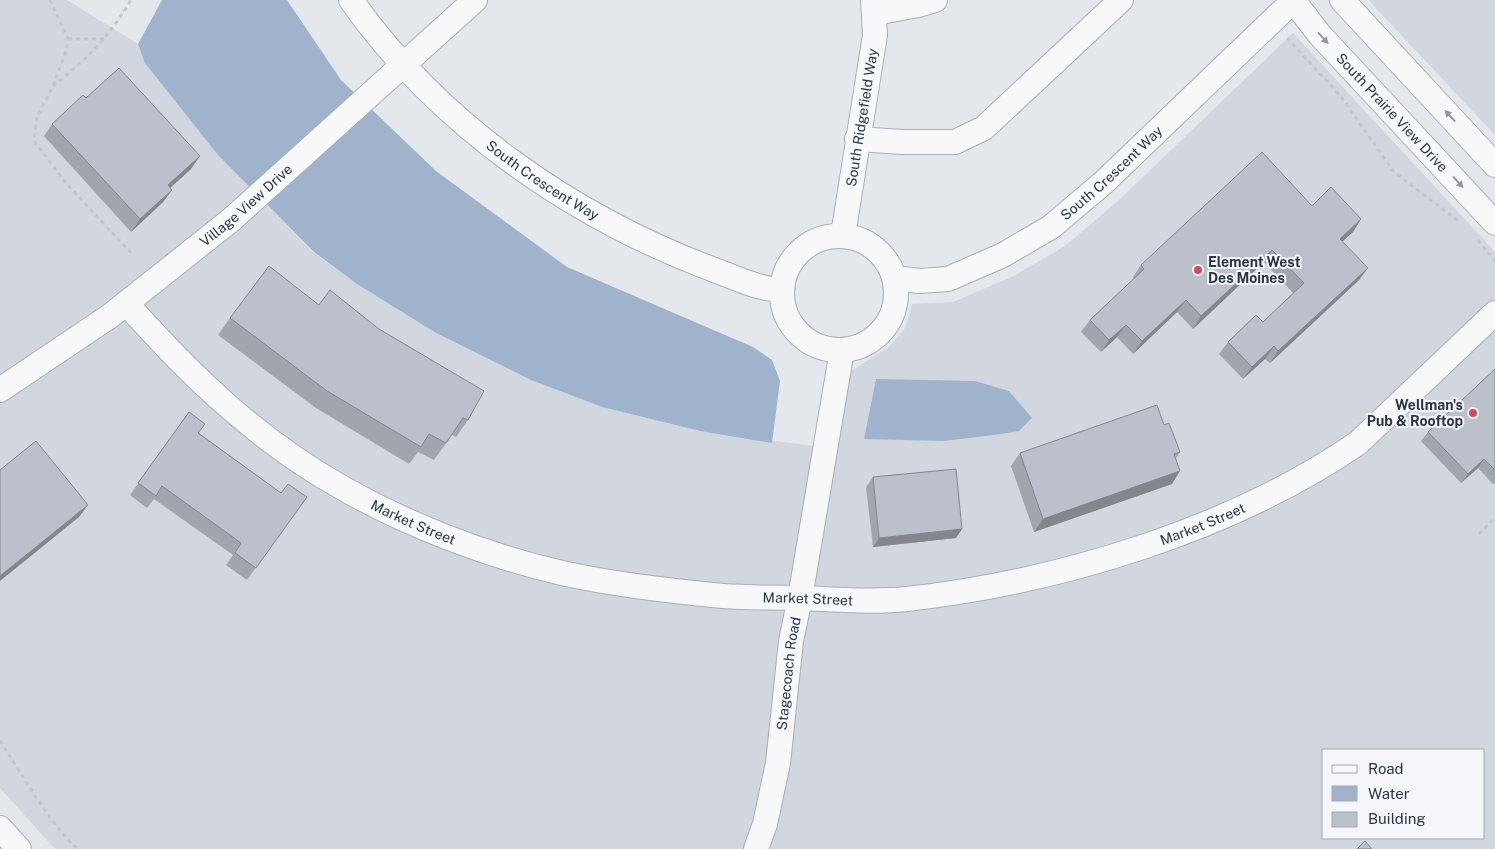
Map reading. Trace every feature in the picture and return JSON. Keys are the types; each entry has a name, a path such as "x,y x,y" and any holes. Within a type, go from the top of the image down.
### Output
{"street":[{"name":"South Crescent Way","path":"351,0 383,41 437,101 482,139 552,188 653,245 749,282 774,290 782,288"},
{"name":"Village View Drive","path":"2,385 126,303 231,220 475,0"},
{"path":"874,6 918,6 935,0"},
{"path":"857,139 902,142 955,142 984,128 1121,0"},
{"name":"South Crescent Way","path":"895,278 919,281 948,279 1003,255 1051,227 1145,145 1293,0"},
{"name":"South Prairie View Drive","path":"1293,0 1319,34 1495,223"},
{"path":"1342,0 1495,165"},
{"name":"South Ridgefield Way","path":"843,235 875,35 874,6"},
{"path":"843,235 863,240 874,247 887,261 895,278 896,298 890,320 878,335 861,346 842,350 827,349 808,341 794,327 784,309 782,288 791,262 805,247 823,238 843,235"},
{"name":"Market Street","path":"126,303 173,356 222,403 283,452 343,488 452,539 560,573 608,582 727,596 843,601 905,599 1058,572 1135,549 1225,515 1270,495 1335,459 1358,443 1495,313"},
{"name":"Stagecoach Road","path":"756,849 765,824 778,763 791,641 842,350"},
{"path":"0,828 19,849"}],"path":[{"path":"50,0 68,39 66,51 53,86 37,117 34,141 66,183 131,253"},
{"path":"53,86 80,65 105,39 116,26 131,0"},
{"path":"1285,35 1339,94 1394,172 1468,228"},
{"path":"68,39 105,39"},
{"path":"1472,234 1495,261"},
{"path":"1479,534 1495,518"},
{"path":"0,741 55,823 72,845 79,849"}],"shaded area":[{"path":"0,0 67,0 138,44 146,63 218,155 313,252 357,284 436,333 531,380 602,407 700,431 836,449 848,373 889,347 905,328 912,304 953,302 1014,276 1065,246 1118,201 1293,33 1495,252 1495,849 55,849 0,788"},
{"path":"1369,0 1495,0 1495,135 1374,6"}],"water":[{"path":"162,0 287,0 341,80 436,171 567,267 753,347 772,360 780,381 772,443 700,431 602,407 531,380 436,333 357,284 314,252 218,155 145,63 138,44"},
{"path":"876,379 975,381 1009,391 1032,418 1019,431 994,435 944,441 864,439"}],"building":[{"path":"119,68 200,156 168,185 172,190 140,219 52,124 83,95 86,98"},
{"name":"Element West Des Moines","path":"1262,152 1312,206 1331,187 1361,219 1340,239 1368,268 1278,351 1274,346 1252,367 1228,342 1256,315 1263,322 1304,283 1272,250 1201,316 1186,300 1142,341 1126,325 1109,340 1090,320 1144,269 1141,265"},
{"path":"269,266 319,305 330,290 379,329 484,391 468,420 463,418 446,443 429,434 421,447 327,391 230,318"},
{"name":"Wellman's Pub & Rooftop","path":"1495,369 1495,470 1484,459 1468,474 1428,432"},
{"path":"1157,405 1164,425 1169,423 1180,452 1174,454 1180,471 1043,519 1020,453"},
{"path":"189,412 205,424 198,433 281,493 288,484 307,497 256,568 235,553 241,543 162,486 156,496 138,483"},
{"path":"36,441 88,505 0,576 0,470"},
{"path":"956,469 962,529 879,538 873,477"},
{"path":"1365,841 1372,849 1357,849"}],"place":[{"name":"Element West Des Moines","path":"1198,270"},
{"name":"Wellman's Pub & Rooftop","path":"1473,413"}]}
